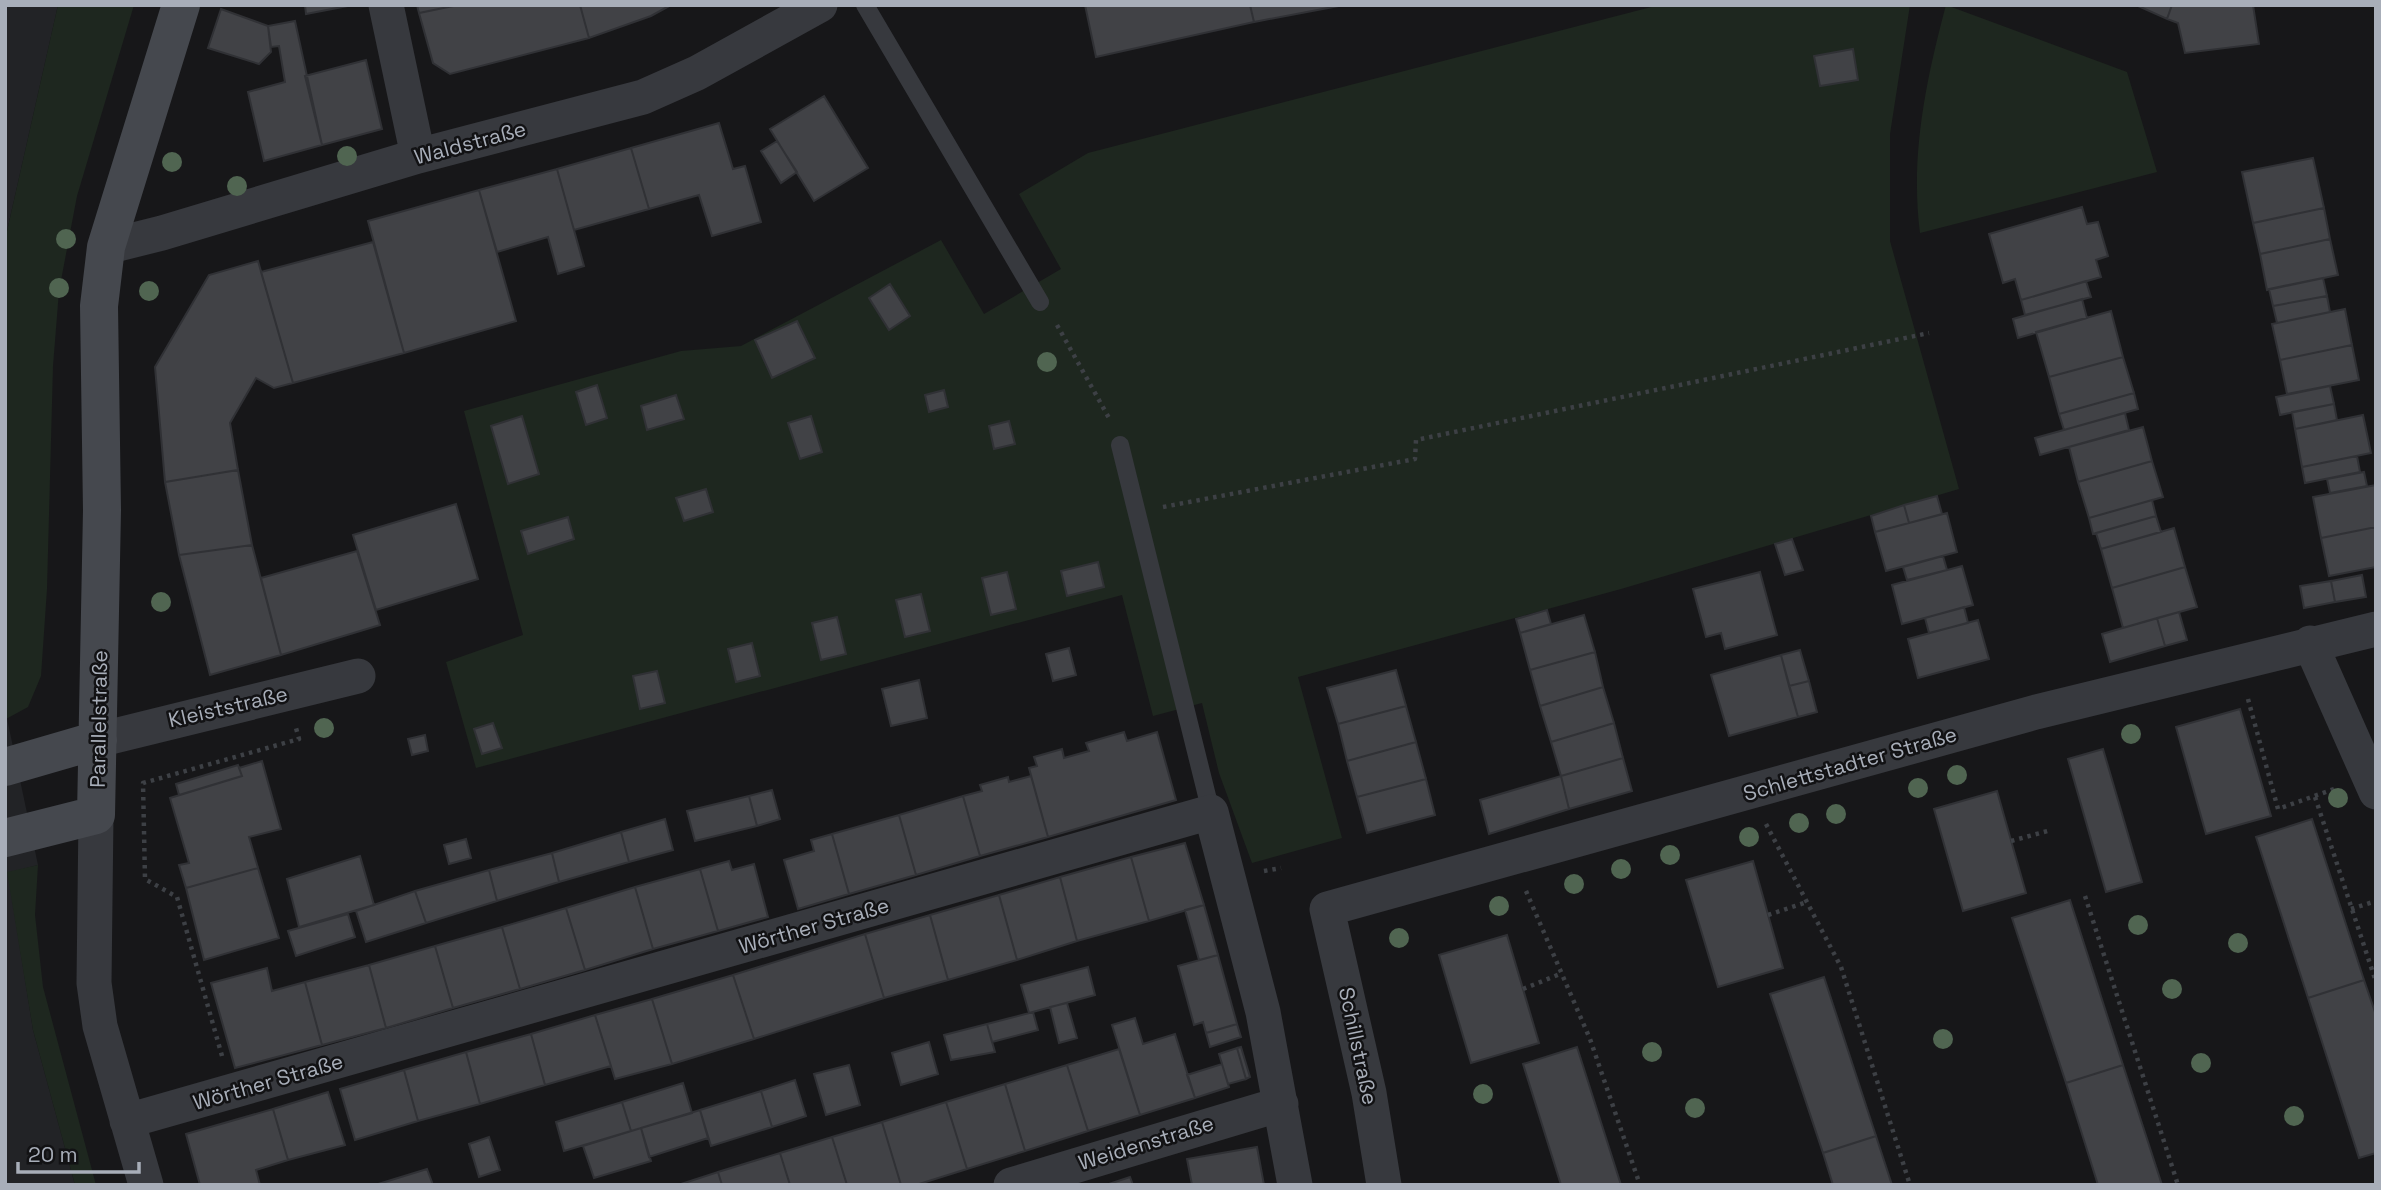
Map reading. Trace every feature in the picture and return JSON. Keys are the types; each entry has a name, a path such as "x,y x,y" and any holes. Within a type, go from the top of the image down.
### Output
{"main road":[{"name":"Parallelstraße","path":"96,816 102,510 99,306 106,247 181,5"},
{"path":"11,765 98,740"},
{"path":"18,835 96,816"}],"street":[{"path":"386,5 418,156"},
{"name":"Waldstraße","path":"106,247 162,233 418,156 643,97 680,82 820,5"},
{"name":"Schlettstadter Straße","path":"1327,909 2036,712 2376,629"},
{"path":"2310,643 2376,792"},
{"name":"Kleiststraße","path":"98,740 150,724 358,676"},
{"path":"1211,812 1263,1012 1295,1185"},
{"name":"Wörther Straße","path":"127,1121 1211,812"},
{"name":"Parallelstraße","path":"96,816 94,983 100,1026 146,1185"},
{"name":"Schillstraße","path":"1327,909 1369,1093 1384,1185"},
{"name":"Weidenstraße","path":"1012,1185 1281,1104"}],"lane":[{"path":"864,5 1040,302"},
{"path":"1120,446 1139,513 1211,812"}],"path":[{"path":"1040,302 1048,309 1115,428 1120,446"},
{"path":"1139,513 1415,460 1416,440 1929,333"},
{"path":"223,1058 177,897 145,879 143,783 299,738 285,694"},
{"path":"2250,706 2278,809 2315,797 2376,982"},
{"path":"1749,793 1841,967 1910,1185"},
{"path":"2011,841 2051,830"},
{"path":"1512,858 1590,1039 1640,1185"},
{"path":"1264,871 1281,868"},
{"path":"2085,896 2178,1185"},
{"path":"2351,909 2376,901"},
{"path":"1768,915 1807,902"},
{"path":"1523,989 1560,974"}],"shaded area":[{"path":"5,5 58,5 5,240"},
{"path":"58,5 134,5 77,196 59,291 53,366 47,589 41,676 28,707 6,719 5,240"},
{"path":"1659,5 1910,5 1890,134 1890,241 1959,489 1621,589 1298,677 1342,838 1252,863 1219,773 1202,703 1153,716 1122,595 476,768 446,662 523,635 464,411 681,351 741,346 941,240 984,314 1061,269 1019,194 1088,153"},
{"path":"1946,5 2127,72 2157,172 1920,233 1917,175 1922,118"},
{"path":"5,709 38,865 8,873 33,1030 75,1185 5,1185"},
{"path":"38,865 35,915 43,987 96,1185 75,1185 33,1030 7,872"}],"building":[{"path":"305,5 353,5 306,14"},
{"path":"417,5 458,5 419,13"},
{"path":"458,5 580,5 589,38 450,74 433,63 419,13"},
{"path":"580,5 671,5 651,16 589,38"},
{"path":"1085,5 1250,5 1254,22 1096,57"},
{"path":"1250,5 1344,5 1254,22"},
{"path":"2136,5 2172,5 2167,19"},
{"path":"2172,5 2253,5 2259,44 2185,53 2178,23 2167,19"},
{"path":"221,9 268,26 271,52 259,64 208,48"},
{"path":"295,21 322,145 264,161 248,92 285,82 279,46 271,47 268,26"},
{"path":"1853,49 1858,80 1820,86 1814,56"},
{"path":"366,60 382,129 322,145 305,76"},
{"path":"824,96 868,168 814,201 770,129"},
{"path":"719,123 733,169 745,166 761,222 712,236 699,195 649,209 631,148"},
{"path":"777,141 797,172 781,183 761,151"},
{"path":"631,148 649,209 574,230 557,169"},
{"path":"2313,158 2324,208 2253,223 2242,172"},
{"path":"557,169 584,266 558,274 548,237 497,252 479,190"},
{"path":"479,190 516,321 404,353 368,221"},
{"path":"2082,207 2087,224 2098,222 2108,256 2096,260 2101,277 2021,300 2015,279 2003,283 1989,234"},
{"path":"2324,208 2330,239 2260,254 2253,223"},
{"path":"2330,239 2338,275 2267,290 2260,254"},
{"path":"373,242 404,353 293,383 261,272"},
{"path":"258,261 293,383 274,388 256,378 230,423 238,470 165,482 155,367 209,275"},
{"path":"2323,278 2327,296 2273,306 2269,289"},
{"path":"2086,281 2091,297 2025,315 2021,300"},
{"path":"890,284 910,316 889,330 869,298"},
{"path":"2327,296 2330,312 2277,323 2273,306"},
{"path":"2082,299 2087,318 2018,338 2013,319"},
{"path":"2345,309 2352,345 2280,360 2272,324"},
{"path":"2111,311 2123,357 2049,377 2036,332"},
{"path":"797,321 815,358 772,378 755,340"},
{"path":"2352,345 2359,380 2287,394 2280,360"},
{"path":"2123,357 2134,393 2059,414 2049,377"},
{"path":"597,385 607,418 586,425 576,392"},
{"path":"2330,386 2334,404 2280,415 2276,397"},
{"path":"944,390 948,407 929,412 925,395"},
{"path":"2134,393 2138,409 2064,430 2059,414"},
{"path":"676,395 684,419 647,430 641,406"},
{"path":"2334,404 2337,420 2295,429 2292,412"},
{"path":"2125,413 2129,430 2040,455 2035,438"},
{"path":"2363,415 2371,453 2302,467 2295,429"},
{"path":"522,416 539,474 508,484 491,426"},
{"path":"811,416 822,452 800,459 788,423"},
{"path":"1009,421 1015,444 994,449 989,426"},
{"path":"2143,427 2152,461 2078,482 2069,447"},
{"path":"2357,456 2360,472 2305,483 2302,467"},
{"path":"2152,461 2163,497 2089,518 2078,482"},
{"path":"238,470 252,545 179,555 165,482"},
{"path":"2364,472 2367,486 2330,493 2327,479"},
{"path":"2376,485 2376,527 2321,538 2313,497"},
{"path":"706,489 713,512 684,521 676,498"},
{"path":"1937,496 1942,514 1909,523 1904,505"},
{"path":"2152,500 2156,516 2093,534 2089,518"},
{"path":"456,504 478,579 376,610 353,535"},
{"path":"1904,505 1909,523 1875,532 1871,516"},
{"path":"1947,513 1957,552 1886,571 1875,532"},
{"path":"2156,516 2161,532 2101,549 2096,533"},
{"path":"568,517 574,539 528,554 521,531"},
{"path":"2376,527 2376,567 2329,576 2321,538"},
{"path":"2174,528 2185,567 2112,588 2101,549"},
{"path":"1792,539 1803,570 1785,575 1775,544"},
{"path":"252,545 281,655 210,675 179,555"},
{"path":"357,551 380,625 281,655 261,578"},
{"path":"1943,556 1947,570 1907,580 1903,567"},
{"path":"1098,562 1104,587 1067,596 1061,571"},
{"path":"1962,566 1973,605 1902,624 1892,585"},
{"path":"2185,567 2197,607 2123,628 2112,588"},
{"path":"1007,572 1016,609 991,615 982,578"},
{"path":"1760,572 1777,635 1725,649 1721,633 1706,637 1693,589"},
{"path":"2362,575 2366,597 2335,602 2331,581"},
{"path":"2331,581 2335,602 2304,608 2300,586"},
{"path":"921,594 930,631 905,637 896,600"},
{"path":"1964,607 1968,623 1929,633 1925,618"},
{"path":"1547,610 1551,624 1520,633 1516,619"},
{"path":"2179,612 2187,640 2165,646 2157,618"},
{"path":"1584,615 1595,652 1530,670 1520,633"},
{"path":"837,617 846,654 821,660 812,623"},
{"path":"2157,618 2165,646 2110,662 2102,634"},
{"path":"1978,620 1989,659 1918,678 1908,639"},
{"path":"752,643 760,676 736,682 728,649"},
{"path":"1069,648 1076,675 1053,681 1046,654"},
{"path":"1800,650 1809,681 1789,686 1781,655"},
{"path":"1595,652 1603,687 1540,706 1530,670"},
{"path":"1781,655 1798,717 1729,736 1711,675"},
{"path":"1396,670 1406,706 1338,724 1327,688"},
{"path":"657,671 665,703 640,709 633,676"},
{"path":"919,680 927,718 891,726 882,689"},
{"path":"1809,681 1817,712 1798,717 1789,686"},
{"path":"1603,687 1614,723 1551,742 1540,706"},
{"path":"1406,706 1416,742 1347,761 1338,724"},
{"path":"2240,709 2271,816 2206,834 2176,727"},
{"path":"493,723 502,748 482,754 474,729"},
{"path":"1614,723 1623,758 1561,776 1551,742"},
{"path":"1124,732 1127,741 1157,732 1176,800 1048,837 1029,768 1037,766 1034,757 1062,749 1064,758 1089,751 1086,743"},
{"path":"425,735 428,751 412,755 408,739"},
{"path":"1416,742 1426,779 1357,797 1347,761"},
{"path":"2103,749 2142,882 2106,892 2068,759"},
{"path":"1623,758 1632,791 1569,809 1561,776"},
{"path":"262,761 281,829 249,837 258,868 186,888 179,865 189,863 170,798 242,776 239,768"},
{"path":"238,765 242,776 179,795 176,784"},
{"path":"1031,776 1048,837 980,856 963,796 982,791 980,785 1008,777 1009,782"},
{"path":"1561,776 1569,809 1489,834 1480,800"},
{"path":"1426,779 1435,815 1367,833 1357,797"},
{"path":"772,790 780,819 757,826 749,796"},
{"path":"1997,791 2026,893 1963,911 1934,809"},
{"path":"749,796 757,826 695,841 687,811"},
{"path":"963,796 980,856 916,875 899,815"},
{"path":"899,815 916,875 849,894 832,834"},
{"path":"665,819 673,850 629,862 621,832"},
{"path":"2312,819 2364,980 2308,998 2256,837"},
{"path":"621,832 629,862 559,882 552,853"},
{"path":"832,834 849,894 798,909 784,860 814,851 811,840"},
{"path":"466,839 471,858 449,864 444,845"},
{"path":"1185,843 1204,905 1149,921 1131,857"},
{"path":"552,853 559,882 497,901 489,870"},
{"path":"360,856 374,905 299,927 287,879"},
{"path":"1131,857 1149,921 1077,941 1060,877"},
{"path":"729,861 732,870 754,864 768,917 718,931 700,869"},
{"path":"1753,861 1783,968 1718,987 1686,880"},
{"path":"258,868 279,938 204,960 186,888"},
{"path":"700,869 718,931 653,949 635,887"},
{"path":"489,870 497,901 426,923 415,891"},
{"path":"1060,877 1077,941 1017,960 999,895"},
{"path":"635,887 653,949 585,970 566,908"},
{"path":"415,891 426,923 366,942 356,911"},
{"path":"999,895 1017,960 948,980 930,915"},
{"path":"2070,900 2123,1065 2066,1083 2012,918"},
{"path":"1204,905 1218,955 1199,960 1185,910"},
{"path":"566,908 585,970 520,989 502,927"},
{"path":"348,914 355,937 296,956 288,931"},
{"path":"930,915 948,980 884,998 865,934"},
{"path":"502,927 520,989 453,1008 435,946"},
{"path":"865,934 884,998 754,1039 733,975"},
{"path":"1507,935 1539,1043 1471,1063 1439,955"},
{"path":"435,946 453,1008 386,1028 369,965"},
{"path":"1218,955 1237,1024 1206,1033 1203,1022 1194,1025 1178,966"},
{"path":"369,965 386,1028 322,1045 305,982"},
{"path":"1088,967 1095,995 1029,1013 1021,985"},
{"path":"267,968 272,991 305,982 322,1045 235,1068 211,983"},
{"path":"733,975 754,1039 672,1064 652,999"},
{"path":"1824,977 1876,1136 1823,1153 1770,994"},
{"path":"2364,980 2376,1015 2376,1153 2359,1158 2308,998"},
{"path":"652,999 672,1064 615,1079 595,1015"},
{"path":"1067,1003 1077,1038 1059,1043 1050,1007"},
{"path":"1033,1012 1038,1030 992,1042 987,1024"},
{"path":"595,1015 611,1066 545,1085 531,1034"},
{"path":"1135,1018 1143,1044 1175,1034 1195,1098 1140,1115 1112,1025"},
{"path":"987,1024 995,1052 951,1060 944,1035"},
{"path":"1237,1024 1241,1037 1210,1047 1206,1033"},
{"path":"531,1034 545,1085 480,1104 466,1052"},
{"path":"929,1042 938,1074 901,1085 892,1053"},
{"path":"1241,1047 1250,1077 1246,1079 1237,1048"},
{"path":"1577,1047 1621,1185 1561,1185 1523,1064"},
{"path":"1237,1048 1246,1079 1228,1084 1219,1054"},
{"path":"1119,1049 1140,1115 1088,1131 1067,1065"},
{"path":"466,1052 480,1104 418,1121 404,1070"},
{"path":"1222,1064 1229,1087 1195,1098 1187,1075"},
{"path":"849,1065 860,1105 826,1115 814,1074"},
{"path":"1067,1065 1088,1131 1025,1151 1005,1084"},
{"path":"2123,1065 2162,1185 2098,1185 2066,1083"},
{"path":"404,1070 418,1121 355,1140 340,1089"},
{"path":"795,1080 806,1116 772,1127 761,1091"},
{"path":"683,1083 692,1113 631,1131 622,1102"},
{"path":"1005,1084 1025,1151 967,1169 946,1102"},
{"path":"761,1091 772,1127 711,1146 700,1110"},
{"path":"328,1092 345,1145 288,1160 273,1109"},
{"path":"622,1102 631,1131 564,1151 556,1122"},
{"path":"946,1102 967,1169 916,1185 901,1185 882,1122"},
{"path":"273,1109 288,1160 256,1170 260,1185 200,1185 186,1134"},
{"path":"700,1110 708,1138 649,1157 641,1128"},
{"path":"882,1122 901,1185 847,1185 832,1137"},
{"path":"641,1128 651,1161 594,1178 583,1146"},
{"path":"1876,1136 1892,1185 1833,1185 1823,1153"},
{"path":"489,1137 500,1170 479,1177 469,1144"},
{"path":"832,1137 847,1185 790,1185 780,1153"},
{"path":"1257,1147 1264,1185 1192,1185 1187,1159"},
{"path":"780,1153 790,1185 722,1185 718,1172"},
{"path":"427,1169 433,1185 375,1185"},
{"path":"718,1172 722,1185 678,1185"},
{"path":"1130,1177 1133,1185 1106,1185"}]}
